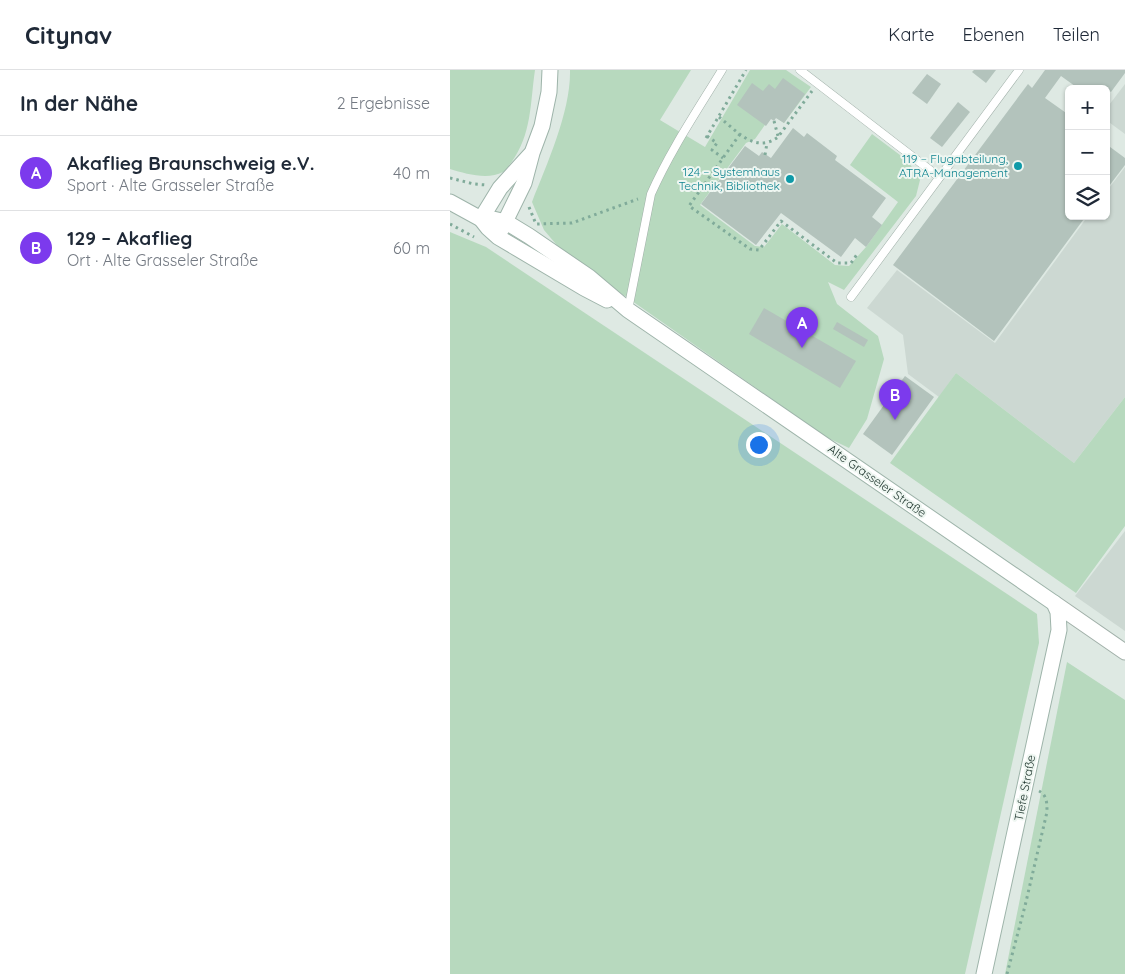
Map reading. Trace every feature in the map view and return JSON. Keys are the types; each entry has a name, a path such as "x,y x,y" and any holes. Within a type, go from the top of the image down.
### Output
{"main road":[{"path":"498,237 524,183 542,126 549,92 550,70"},
{"path":"450,202 481,219 500,188 532,153"},
{"name":"Alte Grasseler Straße","path":"481,219 493,218 506,222 589,277 628,310 1125,652"},
{"name":"Alte Grasseler Straße","path":"481,219 498,237 584,288 628,310"},
{"name":"Tiefe Straße","path":"984,974 1059,630 1058,612 1054,603"}],"lane":[{"path":"628,310 651,194 671,154 722,70"},
{"path":"800,70 939,177"},
{"path":"851,297 1019,70"}],"path":[{"path":"723,158 712,150 717,143 706,137 746,70"},
{"path":"719,117 753,143 767,143 778,137 817,83"},
{"path":"774,121 778,137"},
{"path":"740,134 689,206 750,249 759,250 781,221 838,263 851,263 858,253"},
{"path":"765,155 767,143"},
{"path":"450,178 474,184 489,185"},
{"path":"527,204 536,224 572,223 651,194"},
{"path":"450,224 472,235"},
{"path":"1007,974 1047,812 1047,799 1042,793 1024,786"}],"shaded area":[{"path":"1125,84 1125,134 1110,123 1110,104"},
{"path":"1125,167 1125,397 1074,463 956,373 939,397 908,374 903,335 867,308 897,270 995,343 1085,220 1110,220 1110,187"},
{"path":"1125,531 1125,631 1075,596"}],"green space":[{"path":"450,70 535,70 527,130 518,152 503,172 484,176 450,169"},
{"path":"570,70 691,70 660,120 705,147 750,70 786,70 811,87 784,123 772,115 755,139 746,143 700,205 755,246 764,247 782,224 835,265 849,266 866,247 898,202 850,165 872,134 908,161 920,180 916,196 844,290 828,282 837,304 878,336 884,359 867,419 849,448 826,437 595,275 561,250 544,230 532,202 551,154 567,103"},
{"path":"450,232 486,247 1037,614 1039,643 965,974 450,974"},
{"path":"956,373 1074,463 1125,397 1125,526 1076,593 890,463"},
{"path":"1067,662 1125,700 1125,974 1005,974"}],"building":[{"path":"974,70 996,70 986,83 972,72"},
{"name":"119 – Flugabteilung, ATRA-Management","path":"1045,70 1125,70 1125,73 1111,92 1110,85 1073,85 1061,76 1045,98 1065,112 1065,220 1083,220 994,341 893,265 1028,84 1032,88"},
{"path":"927,74 941,84 927,104 912,93"},
{"path":"783,78 805,94 784,123 776,118 774,121 771,119 766,126 737,105 752,83 763,91 769,84 775,89"},
{"path":"958,102 970,112 942,147 930,138"},
{"name":"124 – Systemhaus Technik, Bibliothek","path":"793,128 804,137 807,133 837,156 835,160 886,198 872,217 882,225 866,247 855,238 841,257 781,213 756,245 701,204 745,146 759,156 762,152 771,158"},
{"path":"1110,147 1125,158 1125,165 1110,185"},
{"path":"764,308 856,361 840,388 749,334"},
{"path":"837,322 868,340 864,347 833,329"},
{"path":"905,376 934,397 892,455 863,434"}],"place":[{"name":"119 – Flugabteilung, ATRA-Management","path":"1018,166"},
{"name":"124 – Systemhaus Technik, Bibliothek","path":"790,179"},
{"name":"Akaflieg Braunschweig e.V.","path":"802,348"},
{"name":"129 – Akaflieg","path":"895,420"}]}
